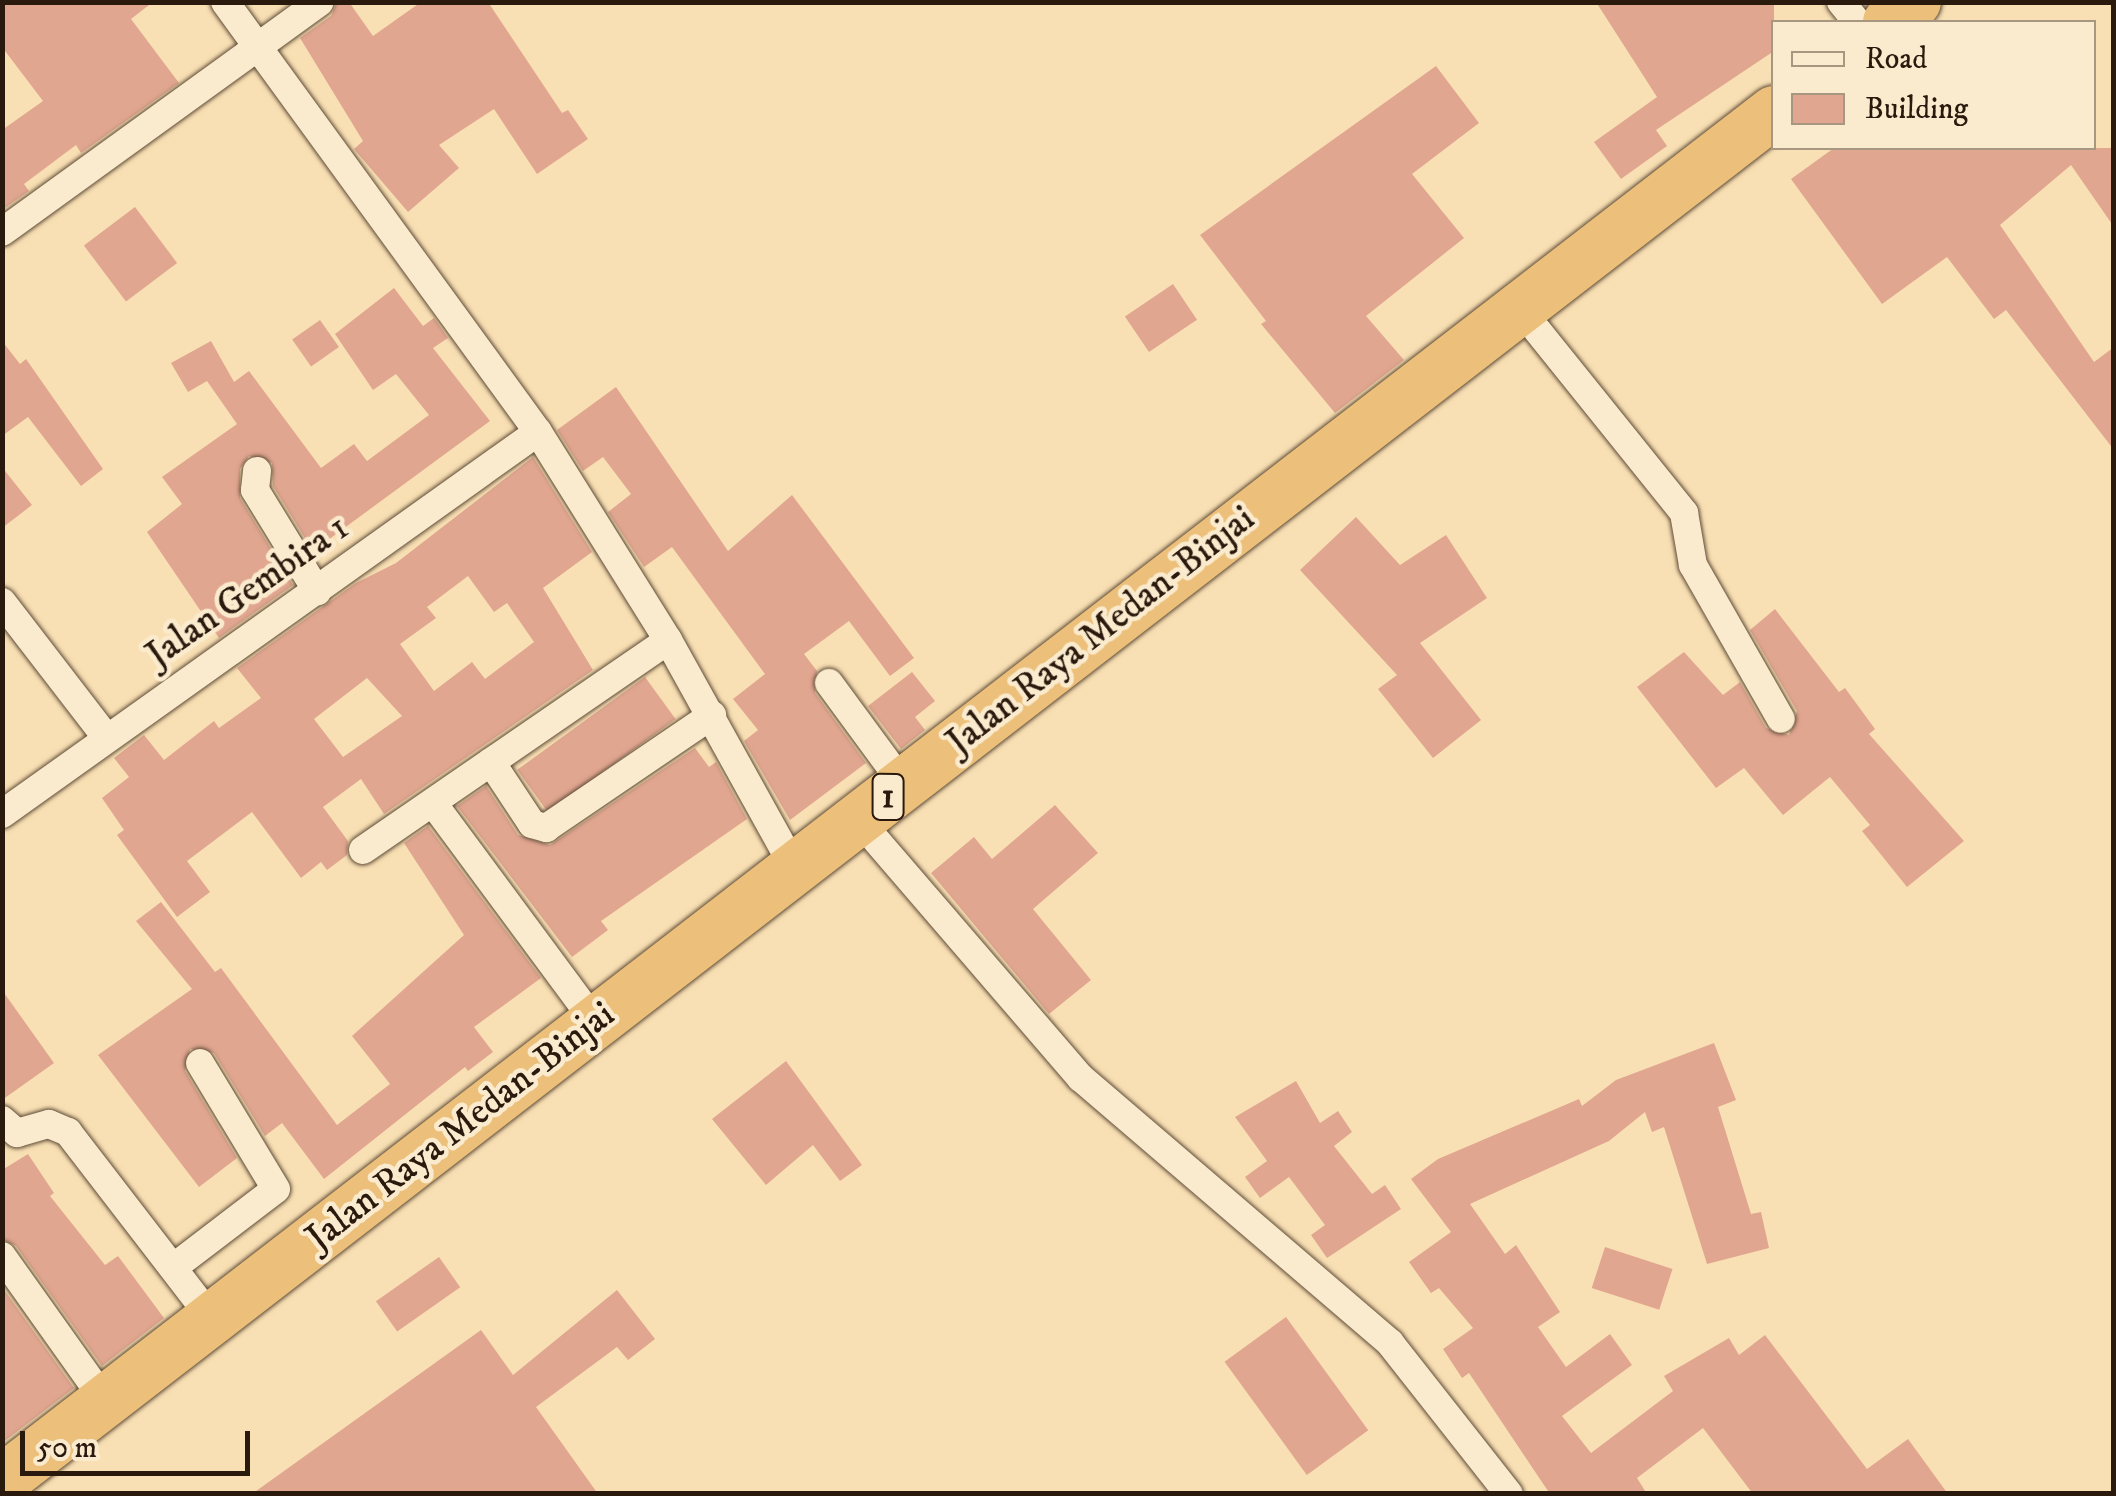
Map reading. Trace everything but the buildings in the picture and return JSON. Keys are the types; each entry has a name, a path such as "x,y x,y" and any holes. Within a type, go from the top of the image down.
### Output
{"highway":[{"path":"1892,20 1915,2"},
{"path":"1934,20 1957,2"},
{"name":"Jalan Raya Medan-Binjai","path":"2,1481 1771,114"},
{"name":"Jalan Raya Medan-Binjai","path":"38,1494 876,840 1772,150"}],"street":[{"path":"224,2 538,432 712,714 795,870"},
{"path":"2,232 320,2"},
{"path":"1537,330 1684,513 1693,565 1780,719"},
{"name":"Jalan Gembira 1","path":"2,814 106,736 538,432"},
{"path":"258,471 255,490 317,591"},
{"path":"2,602 106,736"},
{"path":"363,850 668,640"},
{"path":"829,683 904,785"},
{"path":"492,762 532,824 546,828 712,714"},
{"path":"433,803 596,1023"},
{"path":"876,840 1081,1078 1390,1343 1509,1494"},
{"path":"174,1267 276,1189 200,1063"},
{"path":"2,1120 17,1133 49,1124 68,1132 212,1319"},
{"path":"2,1256 105,1401"}]}
